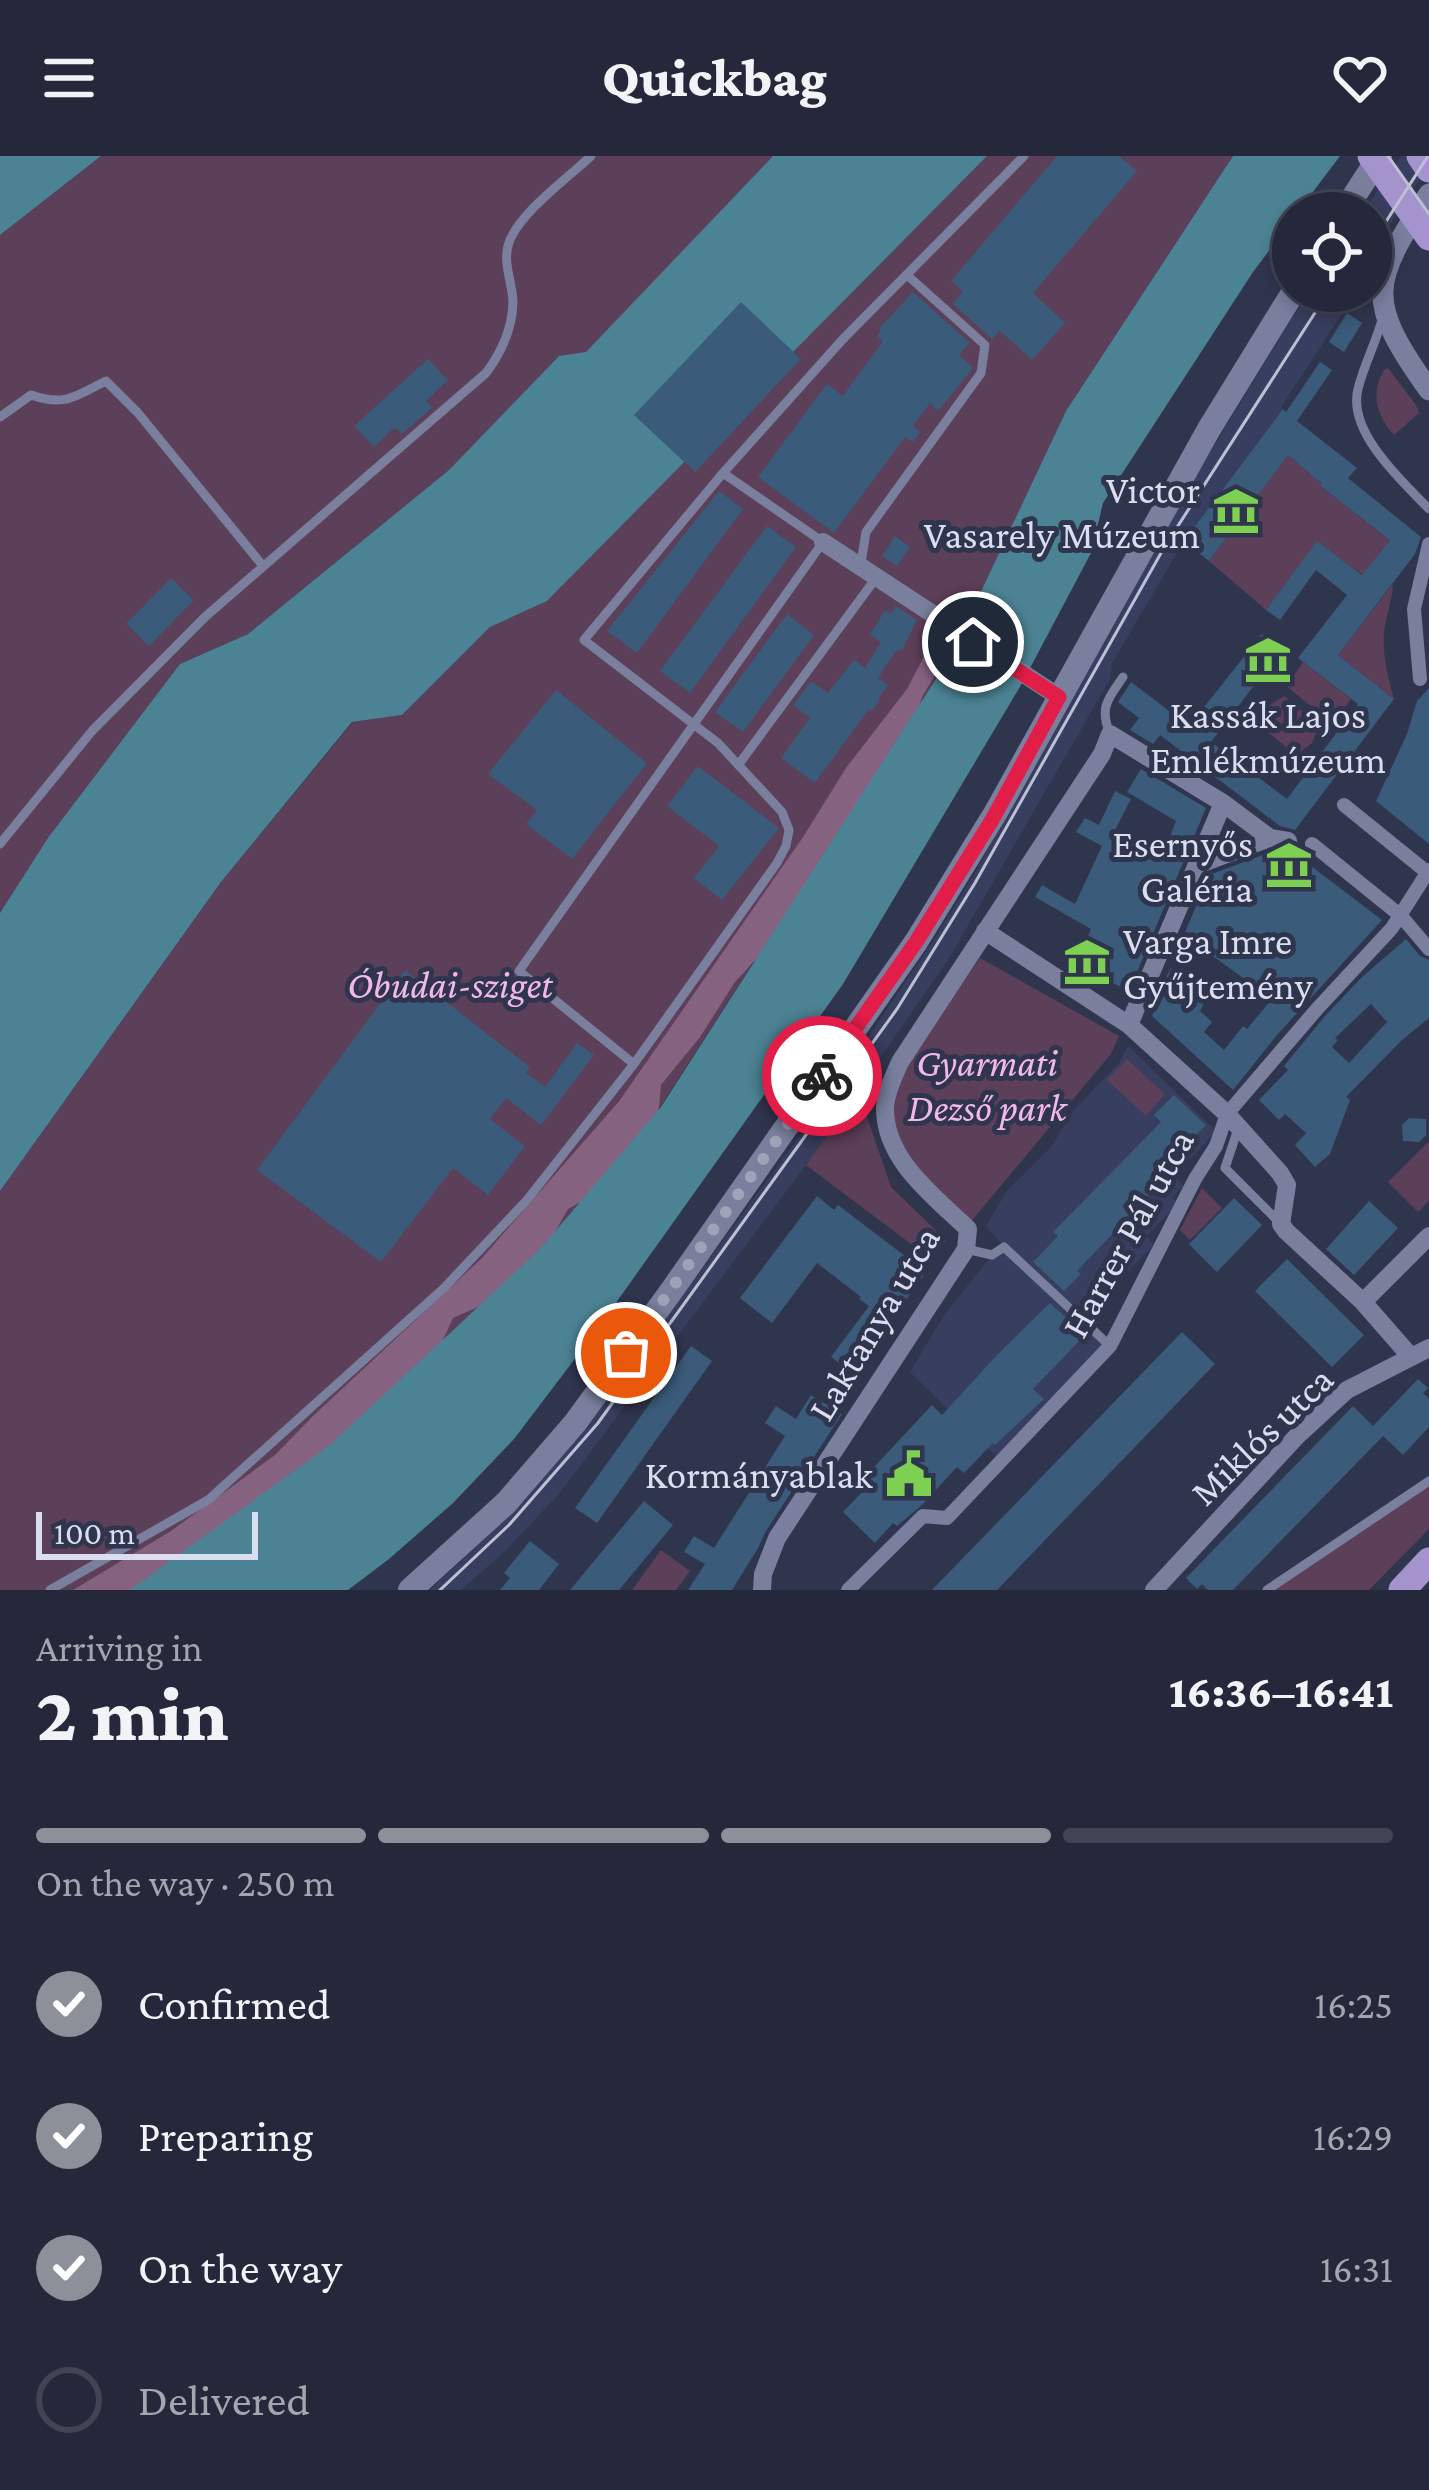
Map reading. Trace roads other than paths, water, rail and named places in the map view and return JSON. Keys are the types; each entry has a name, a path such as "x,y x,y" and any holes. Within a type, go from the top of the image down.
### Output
{"main road":[{"path":"1355,192 1376,156 1429,236"},
{"path":"1420,156 1429,169"},
{"path":"410,1590 506,1503 574,1423 916,942 992,820 1209,429 1281,312"},
{"path":"1402,1590 1429,1561"}],"street":[{"path":"1392,252 1429,194"},
{"path":"1385,312 1395,341 1429,390"},
{"path":"823,542 1059,697"},
{"path":"1420,679 1414,609 1429,544"},
{"path":"1110,734 1279,839 1197,865"},
{"name":"Laktanya utca","path":"762,1590 777,1538 966,1249 968,1228 908,1171 893,1143 885,1103 900,1062 1102,754 1110,734"},
{"path":"1129,1025 1223,803"},
{"path":"1344,805 1428,871"},
{"path":"1312,844 1429,949"},
{"name":"Harrer Pál utca","path":"848,1590 923,1516 947,1518 1110,1346 1216,1146 1317,1010 1396,922 1428,871"},
{"path":"985,931 1129,1025 1233,1121 1287,1185 1281,1224 1420,1352"},
{"path":"1364,1302 1429,1236"},
{"name":"Miklós utca","path":"1154,1590 1297,1436 1347,1390 1420,1352"}],"lane":[{"path":"0,844 92,731 206,617 486,373 508,334 513,303 508,243 516,229 591,156"},
{"path":"50,1590 208,1500 444,1288 513,1215 634,1064 758,890 785,846 789,830 782,812 696,724 584,640 843,339 1024,156"},
{"path":"739,764 868,572 866,532 981,373 985,345 907,275"},
{"path":"1383,312 1358,387 1357,408 1376,450 1429,509"},
{"path":"0,417 32,395 52,402 106,381 138,413 263,566"},
{"path":"634,1064 519,971 823,542 723,473"},
{"path":"1110,734 1104,718 1106,702 1123,677"},
{"path":"1233,1121 1225,1168 1281,1224"},
{"path":"966,1249 992,1256 1004,1247 1110,1346"},
{"path":"1267,1590 1429,1481"}],"tram line":[{"path":"1388,156 1429,214"},
{"path":"1392,212 1428,156"},
{"path":"440,1590 509,1525 598,1423 897,1009 975,883 1165,546 1315,312"}],"place":[{"name":"Victor Vasarely Múzeum","path":"1236,511"},
{"name":"Kassák Lajos Emlékmúzeum","path":"1268,660"},
{"name":"Esernyős Galéria","path":"1289,865"},
{"name":"Varga Imre Gyűjtemény","path":"1087,962"},
{"name":"Kormányablak","path":"909,1474"}],"park label":[{"name":"Óbudai-sziget","path":"450,984"},
{"name":"Gyarmati Dezső park","path":"987,1084"}]}
